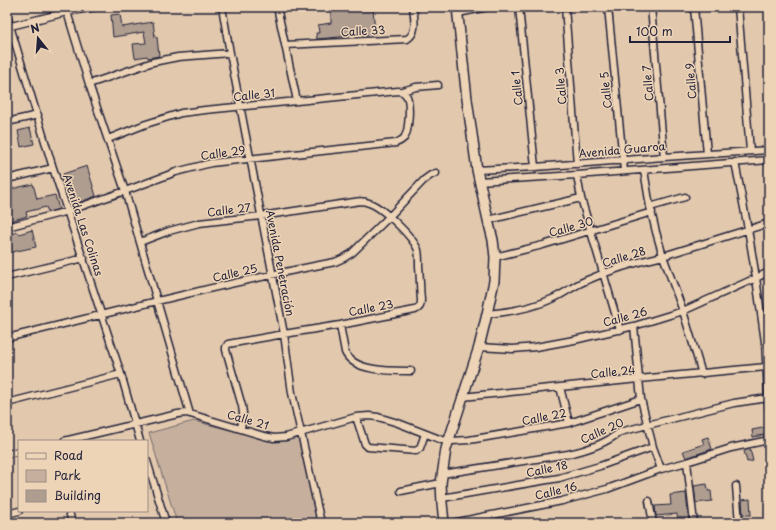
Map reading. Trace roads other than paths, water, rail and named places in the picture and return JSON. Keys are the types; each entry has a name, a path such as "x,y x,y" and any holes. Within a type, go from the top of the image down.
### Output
{"main road":[{"path":"444,523 442,479 446,449 479,348 494,281 495,257 493,240 477,170 467,99 458,10"}],"street":[{"path":"9,26 95,7"},
{"name":"Avenida Penetración","path":"222,7 284,334 292,393 321,523"},
{"path":"277,7 298,101"},
{"name":"Calle 33","path":"285,45 411,37 414,30 413,7"},
{"path":"458,10 488,7"},
{"name":"Calle 1","path":"519,7 535,167"},
{"name":"Calle 3","path":"565,7 577,164"},
{"name":"Calle 5","path":"608,7 624,171"},
{"name":"Calle 7","path":"651,7 664,157"},
{"name":"Calle 9","path":"694,7 707,154"},
{"path":"738,7 750,151"},
{"path":"67,12 89,84 125,191 190,414"},
{"name":"Avenida Las Colinas","path":"7,16 53,168 84,258 121,374 140,440"},
{"path":"89,84 153,62 178,57 230,53"},
{"name":"Calle 31","path":"108,139 146,124 181,114 398,90 404,93 416,86 438,85"},
{"name":"Calle 29","path":"7,227 68,211 176,172 211,163 396,143 407,134 409,102 404,93"},
{"path":"7,122 38,115"},
{"name":"Avenida Guaroa","path":"477,170 769,150"},
{"name":"Avenida Guaroa","path":"479,181 769,160"},
{"path":"735,162 767,342 766,368 769,411"},
{"path":"7,179 53,168"},
{"path":"644,170 651,210 663,256 683,311 702,374"},
{"name":"Calle 25","path":"7,338 272,274 335,262 352,253 424,180 436,173"},
{"path":"577,175 581,198 620,330"},
{"name":"Calle 30","path":"495,257 591,231 685,197"},
{"path":"488,220 581,198"},
{"name":"Calle 27","path":"140,242 169,231 199,223 261,216 361,201 374,205 389,217"},
{"name":"Calle 23","path":"241,429 243,413 242,406 226,350 226,346 228,344 340,325 419,308 421,300 418,250 410,238 389,217"},
{"name":"Calle 28","path":"487,314 502,313 541,304 584,282 604,274 769,223"},
{"path":"7,277 84,258"},
{"name":"Calle 26","path":"479,348 524,348 574,340 620,330 683,311 769,272"},
{"path":"340,325 345,352 348,358 353,362 372,368 411,371"},
{"path":"634,326 641,399 653,447 662,469"},
{"name":"Calle 24","path":"462,397 766,368"},
{"path":"7,403 121,374"},
{"path":"560,387 569,423"},
{"name":"Calle 20","path":"401,491 442,479 576,453 600,444 620,432 734,403 768,398"},
{"name":"Calle 22","path":"448,441 475,439 569,423 641,399"},
{"name":"Calle 21","path":"68,440 181,414 190,414 274,438 286,437 356,417 369,416 398,423 425,434 448,441"},
{"path":"356,417 365,444 368,447 416,451 420,448 425,434"},
{"name":"Calle 16","path":"452,523 562,501 607,489 662,469 731,448 769,440"},
{"name":"Calle 18","path":"442,498 558,478 600,466 653,447"},
{"path":"7,454 18,451"},
{"path":"688,462 694,523"},
{"path":"148,466 166,523"},
{"path":"736,486 738,523"},
{"path":"649,501 652,523"},
{"path":"7,514 18,511"},
{"path":"69,512 72,523"}]}
